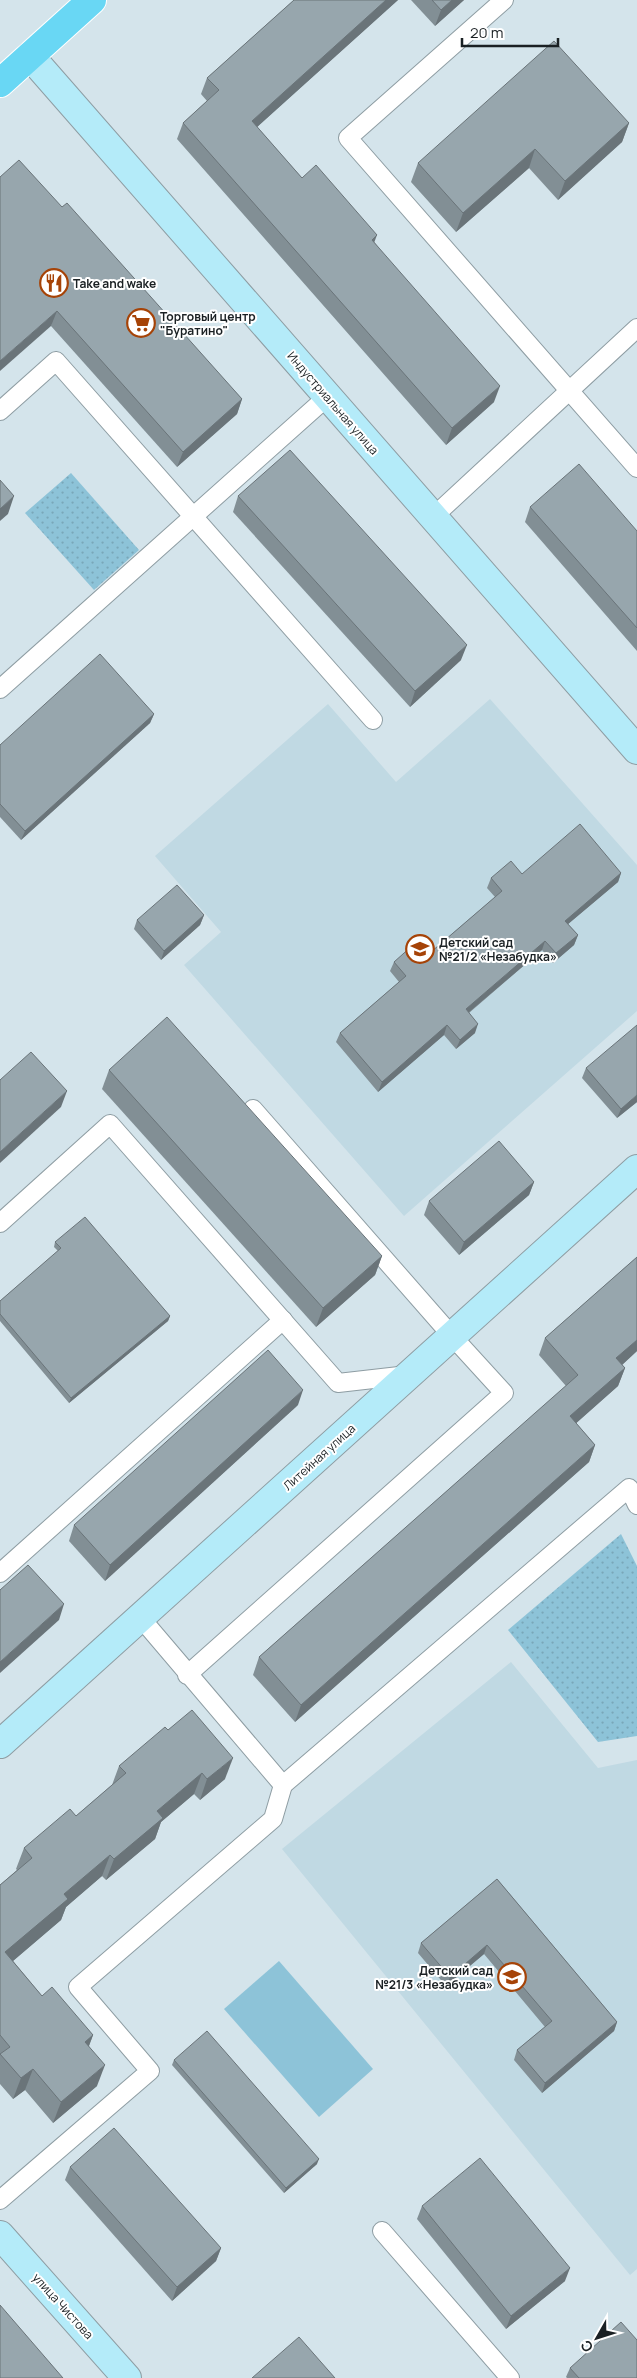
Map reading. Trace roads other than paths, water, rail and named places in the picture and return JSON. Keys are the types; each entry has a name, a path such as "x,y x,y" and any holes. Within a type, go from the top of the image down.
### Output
{"main road":[{"path":"0,83 92,0"}],"street":[{"name":"Индустриальная улица","path":"30,56 637,750"},
{"name":"Литейная улица","path":"0,1744 637,1169"},
{"name":"улица Чистова","path":"0,2235 127,2378"}],"lane":[{"path":"504,0 348,138 637,468"},
{"path":"433,517 637,328"},
{"path":"0,411 56,362 373,720"},
{"path":"0,689 327,396"},
{"path":"187,1675 504,1393 253,1109"},
{"path":"0,1223 110,1124 338,1383 409,1375"},
{"path":"0,1573 283,1320"},
{"path":"0,2200 150,2071 78,1987 273,1819 283,1785 633,1485 637,1505"},
{"path":"140,1617 187,1675 283,1785"},
{"path":"382,2231 510,2378"}],"place":[{"name":"Take and wake","path":"54,283"},
{"name":"Торговый центр \"Буратино\"","path":"141,323"},
{"name":"Детский сад №21/2 «Незабудка»","path":"420,949"},
{"name":"Детский сад №21/3 «Незабудка»","path":"512,1977"}]}
